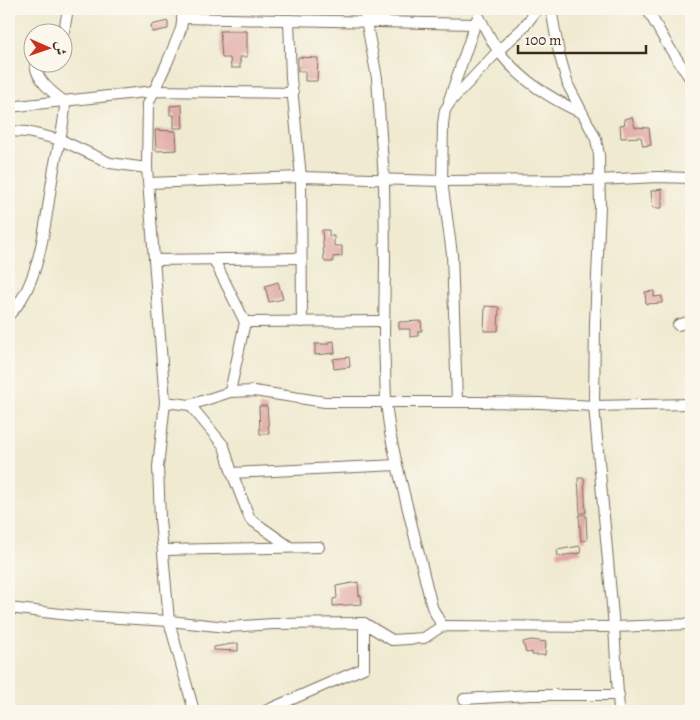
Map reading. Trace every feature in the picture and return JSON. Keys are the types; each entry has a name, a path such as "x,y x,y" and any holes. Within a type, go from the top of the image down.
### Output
{"street":[{"path":"66,22 68,9"},
{"path":"364,9 377,78 384,180 386,403 397,465 432,607 442,626"},
{"path":"448,104 498,51 522,29 538,9"},
{"path":"551,9 568,85 596,139 599,155 594,406 614,627 619,711"},
{"path":"647,9 691,80"},
{"path":"194,711 169,621 160,519 158,467 165,402 148,168 148,104 181,29 183,13 289,20 367,22 478,16"},
{"path":"478,16 498,51 530,83 560,103 582,113"},
{"path":"457,401 453,263 442,181 443,124 478,16"},
{"path":"289,20 293,93 301,177 302,322"},
{"path":"37,72 47,88 66,102"},
{"path":"9,108 154,91 293,93"},
{"path":"9,314 24,296 33,273 44,231 66,102"},
{"path":"9,131 27,132 61,140 110,163 148,168"},
{"path":"149,182 301,177 442,181 691,178"},
{"path":"154,260 301,258"},
{"path":"214,260 245,322 230,392"},
{"path":"678,325 691,321"},
{"path":"245,322 384,322"},
{"path":"165,402 190,405 230,392 254,391 325,402 457,401 594,406 691,404"},
{"path":"190,405 224,446 232,473 250,519 290,547"},
{"path":"232,473 397,465"},
{"path":"164,550 319,547"},
{"path":"9,608 68,615 169,621 227,627 274,624 364,623 392,640 424,638 442,626 614,627 691,624"},
{"path":"265,711 364,668 364,623"},
{"path":"464,699 530,695 619,695"}],"building":[{"path":"168,21 168,29 152,32 151,25"},
{"path":"220,31 247,31 247,57 240,57 240,68 231,68 230,58 222,58"},
{"path":"298,57 318,58 317,81 305,81 305,71 298,71"},
{"path":"182,105 183,128 174,128 174,115 170,115 170,106"},
{"path":"632,117 635,127 649,128 651,145 643,146 641,137 621,138 620,125 625,124 624,119"},
{"path":"155,130 176,131 177,150 156,151"},
{"path":"662,189 662,208 653,208 651,191"},
{"path":"322,230 329,230 329,236 334,236 334,246 342,246 342,256 333,257 333,262 325,262 324,260"},
{"path":"278,282 283,299 269,302 265,286"},
{"path":"654,291 654,297 662,296 662,303 646,304 645,292"},
{"path":"485,306 499,307 498,331 484,331"},
{"path":"421,321 422,331 418,331 418,336 410,337 410,329 399,329 399,322"},
{"path":"334,341 335,353 315,355 315,344 328,344 328,342"},
{"path":"349,357 350,367 334,369 333,359"},
{"path":"259,406 267,406 269,434 260,434"},
{"path":"578,478 584,478 586,513 580,513"},
{"path":"579,515 586,515 587,540 581,541"},
{"path":"580,546 581,553 558,556 557,550"},
{"path":"358,582 359,596 361,595 362,604 333,606 333,599 337,598 336,586"},
{"path":"531,640 546,642 545,655 532,655 532,652 526,653 523,642"},
{"path":"238,643 238,651 214,650 214,647"}]}
